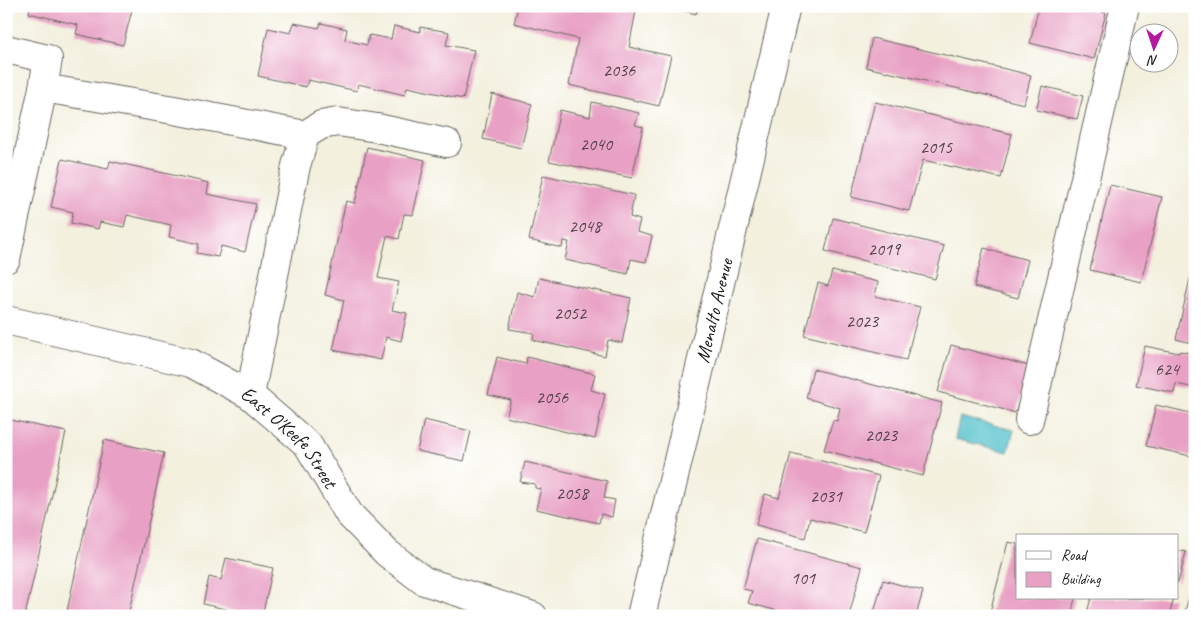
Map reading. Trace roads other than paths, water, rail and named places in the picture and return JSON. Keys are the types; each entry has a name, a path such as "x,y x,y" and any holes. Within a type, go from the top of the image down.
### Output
{"street":[{"name":"Menalto Avenue","path":"641,616 786,6"},
{"path":"1029,420 1125,6"},
{"path":"6,49 48,58 6,259"},
{"path":"43,88 305,135 321,126 338,122 378,128 447,143"},
{"path":"250,395 286,210 305,135"},
{"name":"East O'Keefe Street","path":"6,320 191,363 250,395 308,446 349,514 387,554 424,581 533,616"}],"water":[{"path":"960,417 1014,430 1008,452 955,439"}]}
